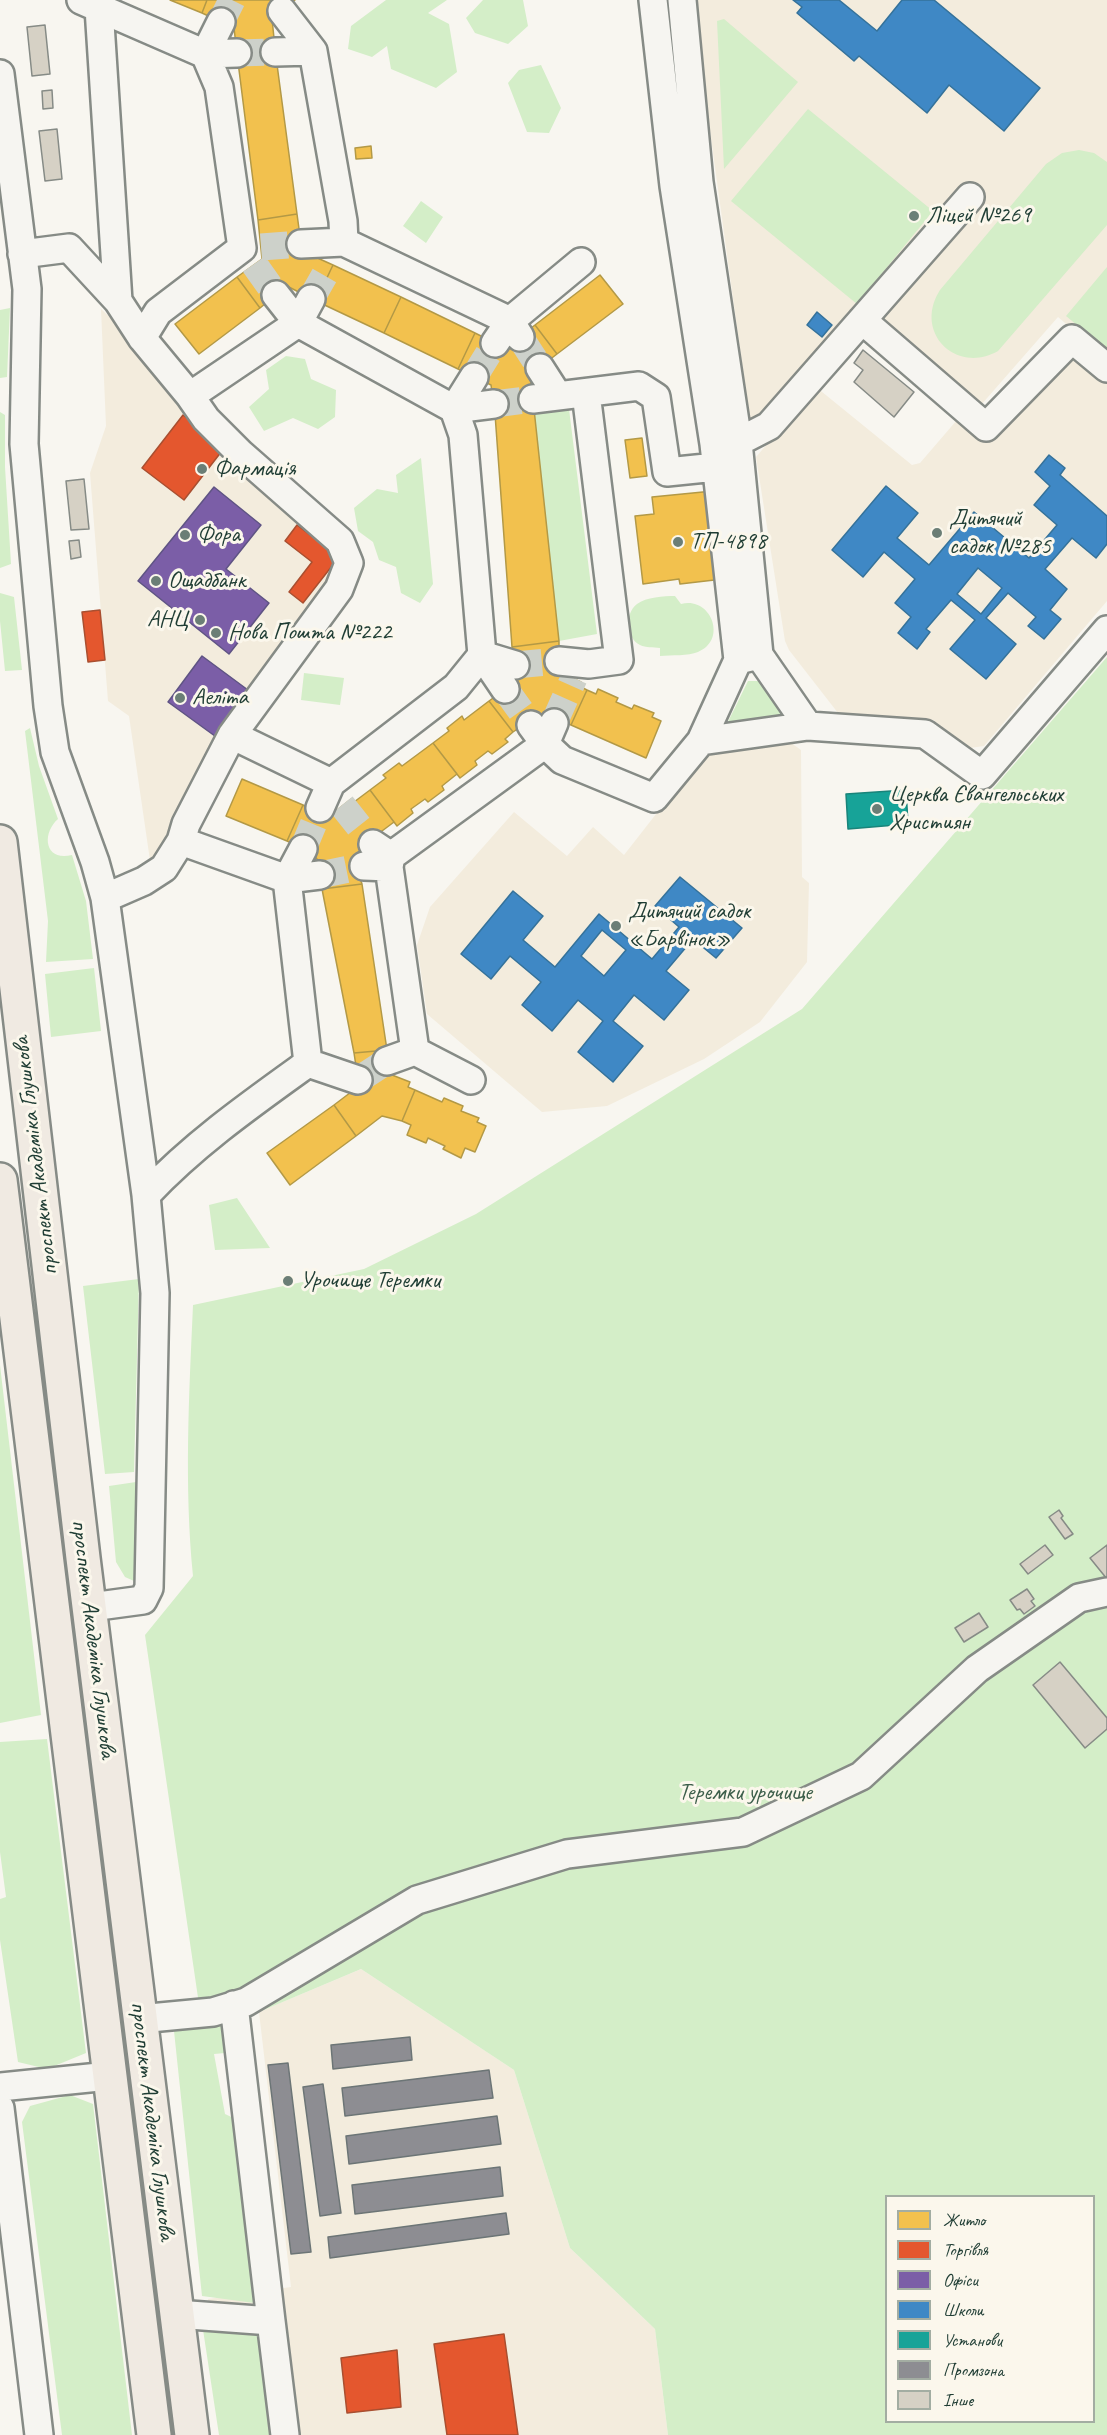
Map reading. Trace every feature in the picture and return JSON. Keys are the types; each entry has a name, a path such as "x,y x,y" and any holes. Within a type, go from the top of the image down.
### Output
{"highway":[{"name":"проспект Академіка Глушкова","path":"0,842 83,1558 91,1607 139,2019 192,2435"},
{"name":"проспект Академіка Глушкова","path":"0,1180 154,2435"}],"street":[{"path":"653,0 674,186 723,451"},
{"path":"682,0 723,451 749,658 808,726"},
{"path":"118,301 90,4 205,54 237,53"},
{"path":"282,11 313,51 342,221 338,253"},
{"path":"142,338 158,312 252,253 219,87 205,54 221,22"},
{"path":"275,52 313,51"},
{"path":"0,74 27,289 24,444 48,706 55,752 95,862 105,898 146,1195 155,1293 149,1588 143,1600 91,1607"},
{"path":"540,368 546,398 639,386 656,398 666,472 723,451 769,426 970,197"},
{"path":"301,244 338,253 508,334 581,262"},
{"path":"22,254 69,248 118,301 142,338 206,419 241,454 340,540 349,563 339,589 232,735 186,824 181,841 164,868 105,898"},
{"path":"276,295 298,323 454,410 494,404"},
{"path":"190,396 298,323 311,298"},
{"path":"862,320 986,427 1072,339 1107,368"},
{"path":"454,410 474,377"},
{"path":"574,668 618,660 586,393"},
{"path":"232,735 331,798 456,687 482,655 463,435 454,410"},
{"path":"701,741 808,726 925,734 982,775 1107,630"},
{"path":"482,655 510,677"},
{"path":"415,1051 379,858 543,731 562,760 654,798 701,741 749,658"},
{"path":"181,841 287,879 320,875"},
{"path":"303,849 287,879 308,1063"},
{"path":"387,1061 415,1051 471,1080"},
{"path":"146,1195 175,1165 228,1121 308,1063"},
{"path":"308,1063 358,1080"},
{"path":"139,2019 213,2012 246,2002 417,1900 567,1854 742,1832 861,1776 977,1669 1079,1598 1107,1592"},
{"path":"234,2006 285,2435"},
{"path":"0,2087 109,2076"},
{"path":"0,2108 39,2435"},
{"path":"176,2314 271,2320"}],"shaded area":[{"name":"Ліцей №269","path":"692,0 1107,0 1107,359 1058,317 981,405 871,314 754,451"},
{"path":"101,309 346,536 355,572 153,881 129,716 108,701 90,473 106,426"},
{"name":"Дитячий садок №285","path":"1079,357 1107,381 1107,601 984,746 970,748 933,720 838,713 789,650 785,641 756,457 816,387 912,465 920,463 957,420 987,443 1059,364"},
{"name":"Дитячий садок «Барвінок»","path":"787,740 801,750 802,877 809,883 807,962 760,1022 704,1059 607,1106 542,1112 427,1014 417,945 430,907 514,812 567,856 593,827 624,855 703,754"},
{"path":"361,1969 514,2070 570,2248 655,2329 668,2435 225,2435 208,2299 291,2287 259,2012"}],"green space":[{"path":"386,0 447,0 428,13 449,24 457,72 436,88 391,69 387,46 372,57 348,49 351,26"},
{"path":"483,0 523,0 528,26 508,44 475,33 466,18"},
{"path":"724,19 798,82 724,169 717,21"},
{"path":"541,65 561,108 549,133 527,132 508,83 519,70"},
{"path":"808,109 933,211 857,304 731,201"},
{"path":"1079,150 1094,153 1107,162 1107,225 998,351 982,357 967,358 954,353 943,345 935,334 932,321 933,306 940,290 1046,164 1062,153"},
{"path":"421,201 443,217 426,243 403,226"},
{"path":"1107,267 1107,350 1066,316"},
{"path":"10,308 7,377 0,378 0,310"},
{"path":"286,356 305,359 311,379 336,390 335,417 318,429 293,418 264,431 249,407 269,389 266,370"},
{"path":"534,409 569,409 597,634 559,641"},
{"path":"0,412 5,415 5,467 11,564 0,568"},
{"path":"421,458 433,584 420,603 401,593 396,567 379,560 373,542 358,531 354,508 377,489 398,493 396,475"},
{"path":"0,593 14,597 22,670 5,671"},
{"path":"675,596 681,604 692,603 701,606 712,620 714,629 712,638 707,646 698,652 660,656 660,648 645,647 635,642 629,632 630,614 637,604 645,600"},
{"name":"Теремки урочище","path":"1107,657 1107,2435 668,2435 655,2329 570,2248 514,2070 361,1969 221,2028 225,2053 214,2054 225,2114 242,2122 262,2304 202,2296 174,2031 202,2025 145,1635 193,1576 188,1474 193,1305 364,1269 476,1214 802,1009"},
{"path":"304,673 344,678 340,705 301,700"},
{"path":"748,681 766,681 797,722 722,734"},
{"path":"30,728 39,766 58,819 49,832 48,845 56,854 72,855 86,901 93,959 46,962 48,921 25,731"},
{"path":"94,968 101,1031 51,1037 45,974"},
{"path":"237,1198 270,1248 215,1250 209,1205"},
{"path":"139,1279 134,1472 105,1474 83,1286"},
{"path":"0,1365 41,1715 0,1723"},
{"path":"136,1482 137,1575 134,1581 125,1577 116,1562 109,1486"},
{"path":"47,1739 86,2053 47,2069 18,2062 0,1940 0,1899 6,1897 0,1852 0,1742"},
{"path":"70,2095 93,2104 132,2435 62,2435 22,2122 30,2106"},
{"path":"202,2323 260,2325 274,2435 219,2435"}],"building: Житло":[{"path":"170,0 207,0 202,13"},
{"path":"207,0 295,0 272,19 276,57 238,62 234,28 202,13"},
{"path":"276,57 297,214 258,220 238,62"},
{"path":"371,146 372,158 356,159 355,148"},
{"path":"297,214 302,251 333,265 316,301 287,286 260,308 237,277 262,259 258,220"},
{"path":"333,265 401,297 384,333 316,301"},
{"path":"600,275 623,304 557,354 535,325"},
{"path":"237,277 260,308 199,354 175,324"},
{"path":"401,297 475,333 458,369 384,333"},
{"path":"535,325 557,354 530,375 534,409 495,414 491,385 458,369 475,333 505,348"},
{"path":"534,409 559,641 512,647 495,414"},
{"path":"642,438 647,476 630,478 625,440"},
{"name":"ТП-4898","path":"713,491 723,579 680,584 679,579 643,584 635,516 654,514 652,497"},
{"path":"559,641 559,661 565,675 581,682 579,686 587,690 571,725 564,722 519,728 513,732 489,701 512,684 517,673 512,647"},
{"path":"598,689 618,698 616,702 632,709 634,705 654,713 652,717 661,721 646,758 571,725 587,690 596,694"},
{"path":"489,701 513,732 505,739 508,742 492,754 488,751 475,761 477,765 460,778 433,743 449,731 447,728 462,716 464,720"},
{"path":"433,743 457,774 442,786 444,790 428,802 425,799 411,809 413,813 397,826 370,790 386,778 383,775 399,763 402,766"},
{"path":"242,779 303,805 287,841 226,816"},
{"path":"370,790 394,822 378,834 360,878 362,884 322,889 319,862 312,852 287,841 303,805 310,809 330,812 337,810 351,799 354,802"},
{"path":"362,884 387,1050 354,1053 322,889"},
{"path":"387,1050 388,1069 392,1075 410,1082 408,1087 415,1090 402,1121 382,1116 356,1136 334,1105 359,1086 354,1053"},
{"path":"415,1090 442,1102 444,1098 463,1106 461,1111 479,1118 477,1122 486,1126 475,1152 465,1148 461,1158 443,1149 445,1146 428,1138 426,1143 407,1135 411,1125 402,1121"},
{"path":"334,1105 356,1136 290,1185 267,1153"}],"building: Торгівля":[{"path":"183,415 225,447 184,500 142,468"},
{"path":"297,525 339,557 303,603 289,592 312,562 285,541"},
{"path":"100,610 105,660 88,662 82,612"},
{"path":"504,2334 518,2435 447,2435 434,2344"},
{"path":"397,2350 401,2407 347,2413 341,2358"}],"building: Офіси":[{"path":"214,487 261,525 226,569 269,603 229,654 138,581"},
{"path":"202,656 252,693 219,739 168,702"}],"building: Школи":[{"path":"793,0 839,0 877,31 902,0 934,0 1040,88 1004,131 949,85 927,113 859,56 854,61 797,13 802,7"},
{"path":"817,312 832,325 822,337 807,325"},
{"path":"1049,455 1065,468 1060,475 1107,516 1107,544 1096,558 1072,538 1045,569 1067,589 1050,610 1061,619 1044,639 1028,626 1036,617 1008,593 986,618 1016,644 986,679 950,649 975,620 951,600 926,629 930,632 917,649 898,633 911,617 895,603 915,579 884,552 863,577 832,550 886,486 918,513 897,538 929,565 974,512 1029,558 1057,525 1034,505 1050,486 1035,472","holes":["978,568 1002,588 981,614 957,594"]},
{"path":"680,877 742,928 716,958 693,939 666,971 689,990 664,1020 634,995 613,1021 643,1046 613,1082 578,1052 603,1021 578,1000 552,1031 522,1005 541,982 510,956 491,979 461,954 513,891 543,916 523,940 555,967 599,914 652,959 679,927 655,906","holes":["602,930 626,950 604,976 581,956"]}],"building: Установи":[{"name":"Церква Євангельських Християн","path":"906,790 908,824 848,829 846,794"}],"building: Промзона":[{"path":"410,2037 412,2060 333,2069 331,2045"},
{"path":"288,2063 311,2252 291,2254 268,2065"},
{"path":"489,2070 493,2098 345,2116 342,2088"},
{"path":"323,2084 341,2213 320,2216 303,2087"},
{"path":"497,2116 501,2144 349,2164 346,2136"},
{"path":"500,2167 503,2196 355,2214 352,2185"},
{"path":"506,2213 509,2234 330,2258 328,2237"}],"building: Інше":[{"path":"45,25 50,74 32,76 27,27"},
{"path":"52,90 53,108 43,109 42,91"},
{"path":"57,129 62,179 45,181 39,131"},
{"path":"863,350 914,392 894,417 854,382 863,370 854,363"},
{"path":"84,479 89,529 71,530 66,481"},
{"path":"79,540 81,557 71,559 69,541"},
{"path":"1059,1510 1063,1516 1061,1518 1073,1534 1065,1539 1049,1517"},
{"path":"1045,1545 1053,1555 1028,1574 1020,1564"},
{"path":"1107,1545 1107,1579 1090,1558"},
{"path":"1027,1589 1034,1599 1031,1601 1035,1606 1024,1614 1020,1609 1017,1610 1010,1600"},
{"path":"979,1613 988,1627 964,1642 955,1628"},
{"path":"1060,1662 1107,1718 1107,1729 1085,1748 1033,1685"}],"tunnel":[{"path":"221,22 232,0"},
{"path":"237,53 275,52"},
{"path":"261,247 301,244"},
{"path":"254,264 276,295"},
{"path":"311,299 331,264"},
{"path":"520,337 540,368"},
{"path":"474,377 495,343"},
{"path":"494,404 533,399"},
{"path":"515,665 559,661"},
{"path":"554,723 574,678"},
{"path":"505,689 531,725"},
{"path":"342,805 373,844"},
{"path":"303,849 320,808"},
{"path":"320,875 364,866"},
{"path":"358,1080 387,1061"}],"place":[{"name":"Ліцей №269","path":"914,216"},
{"name":"Фармація","path":"202,469"},
{"name":"Дитячий садок №285","path":"937,533"},
{"name":"Фора","path":"185,535"},
{"name":"ТП-4898","path":"678,542"},
{"name":"Ощадбанк","path":"156,581"},
{"name":"АНЦ","path":"200,620"},
{"name":"Нова Пошта №222","path":"216,633"},
{"name":"Аеліта","path":"180,698"},
{"name":"Церква Євангельських Християн","path":"877,809"},
{"name":"Дитячий садок «Барвінок»","path":"616,926"},
{"name":"Урочище Теремки","path":"288,1281"}]}
